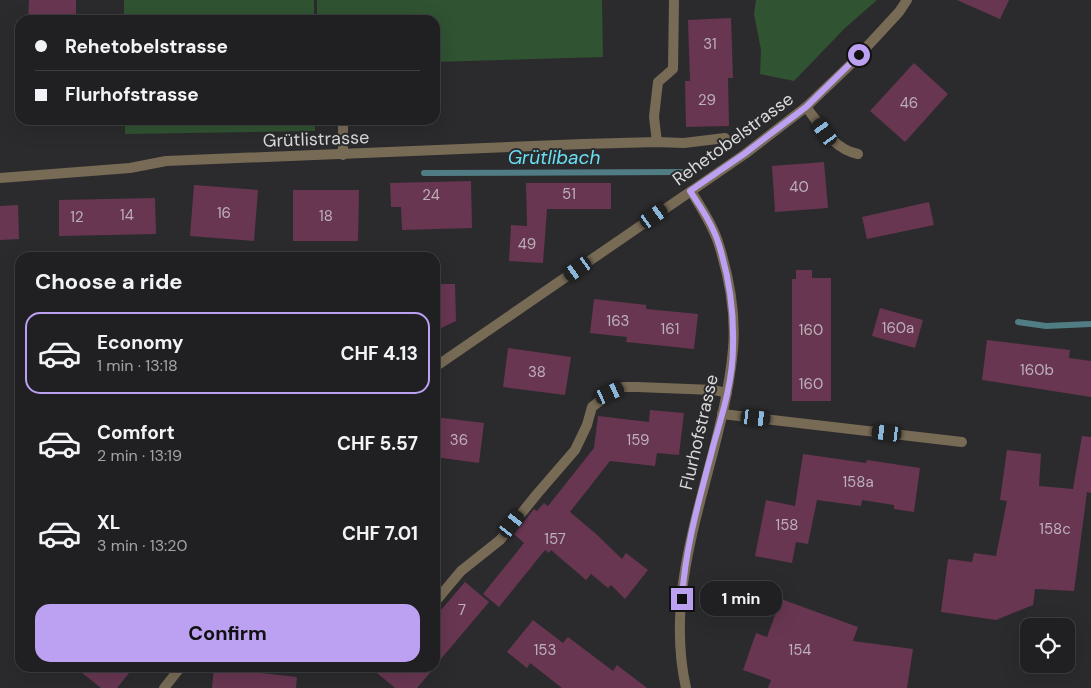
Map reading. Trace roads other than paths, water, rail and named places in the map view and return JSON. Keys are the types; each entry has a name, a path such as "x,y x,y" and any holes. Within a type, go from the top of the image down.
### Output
{"street":[{"path":"657,142 654,117 658,82 673,69 674,0"},
{"name":"Rehetobelstrasse","path":"440,364 751,149 806,107 862,52 907,0"},
{"path":"806,107 834,143 850,153 858,154"},
{"path":"343,125 343,154"},
{"name":"Grütlistrasse","path":"0,178 130,168 166,161 684,142 725,138"},
{"name":"Flurhofstrasse","path":"686,688 681,658 683,581 698,505 727,393 733,348 732,312 728,277 718,243 709,222 690,191"},
{"path":"440,596 461,571 500,540 575,450 587,425 592,407 610,393 623,387 637,387 714,390 727,393"},
{"path":"722,414 962,442"},
{"path":"164,688 177,672"}],"waterway":[{"name":"Grütlibach","path":"424,173 685,172"},
{"name":"Grütlibach","path":"1018,322 1046,326 1091,324"}]}
